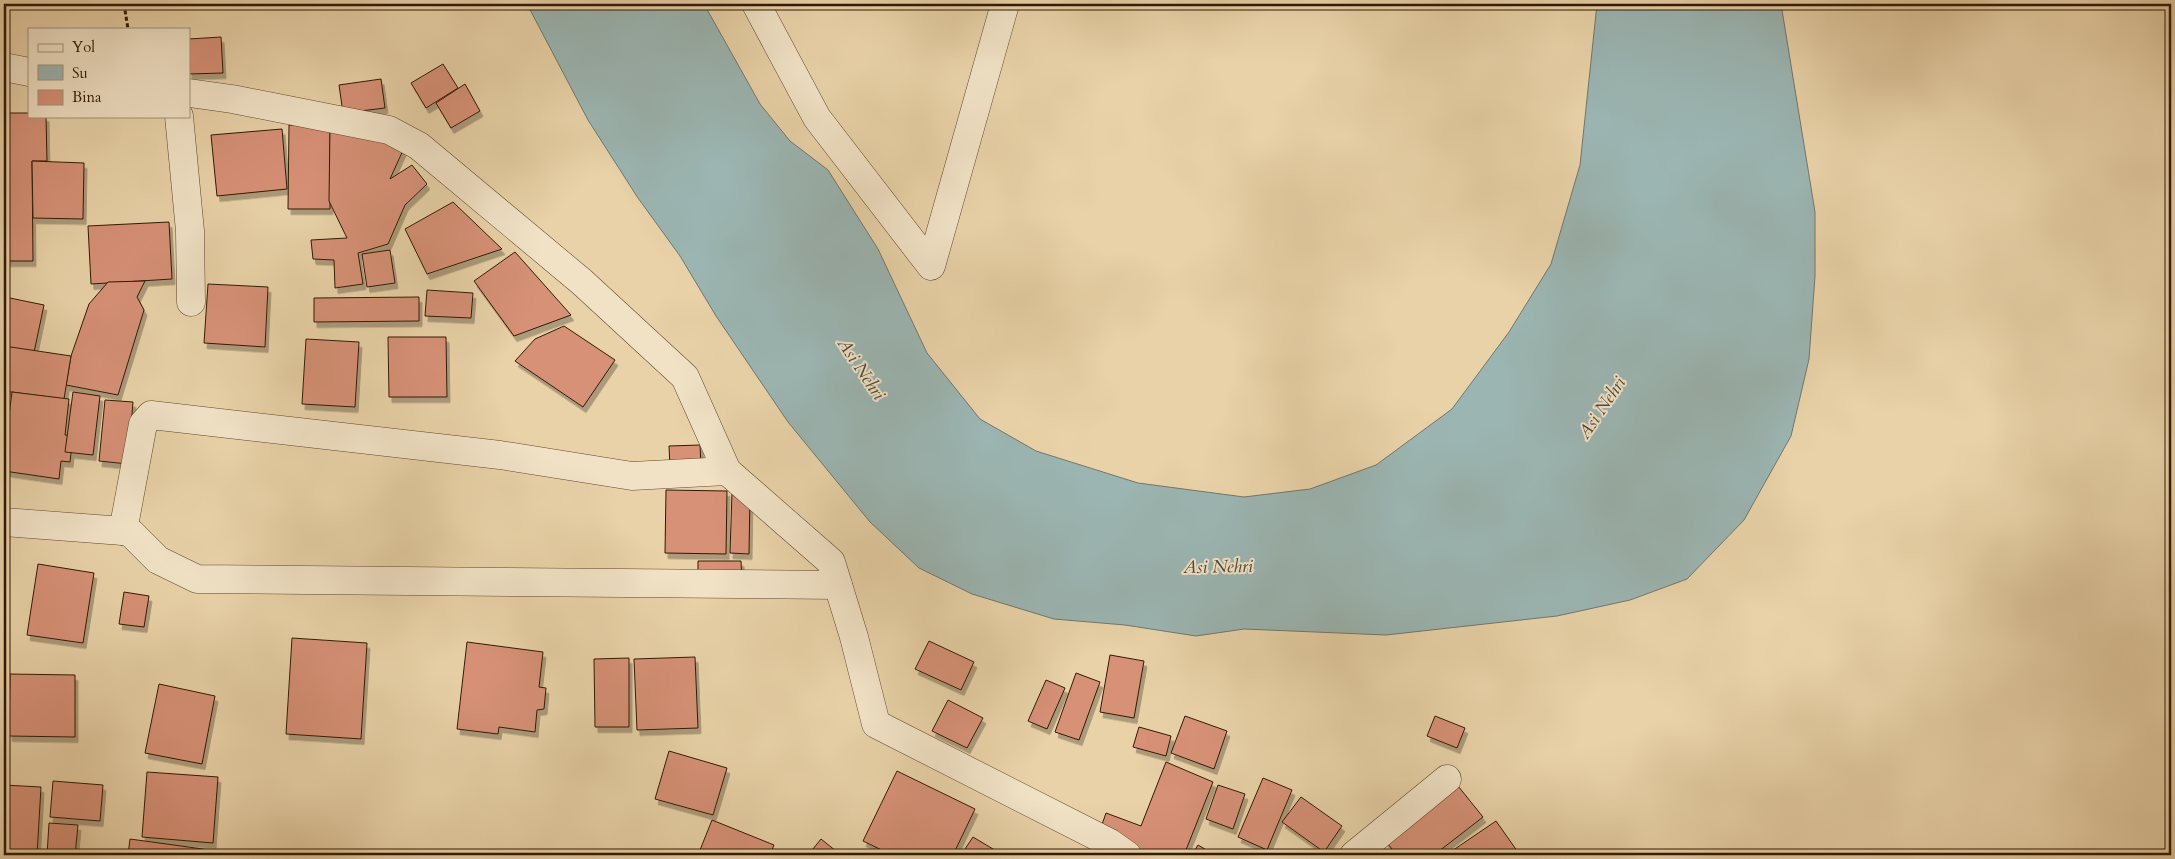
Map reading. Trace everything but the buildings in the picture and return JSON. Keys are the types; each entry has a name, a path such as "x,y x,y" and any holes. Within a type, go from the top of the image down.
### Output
{"street":[{"path":"756,4 817,118 931,266 1005,4"},
{"path":"4,67 28,72"},
{"path":"190,93 232,99 389,130 420,146 582,282 685,377 727,471 831,562 854,637 876,724 1110,843 1127,855"},
{"path":"179,118 190,231 191,302"},
{"path":"123,531 143,424 151,415 500,455 632,476 727,471"},
{"path":"4,522 131,533 158,560 197,580 838,585"},
{"path":"1360,853 1448,779"}],"path":[{"path":"124,4 128,28"}],"water":[{"name":"Asi Nehri","path":"527,4 704,4 760,104 790,141 828,170 878,249 927,353 980,419 1036,451 1138,483 1244,497 1310,489 1376,465 1452,409 1509,332 1551,264 1580,165 1597,4 1781,4 1815,212 1815,276 1809,359 1791,436 1744,520 1687,579 1630,600 1557,616 1386,635 1244,629 1196,636 1125,625 1054,619 972,594 919,568 870,522 788,422 716,316 680,256 638,198 588,120"}]}
